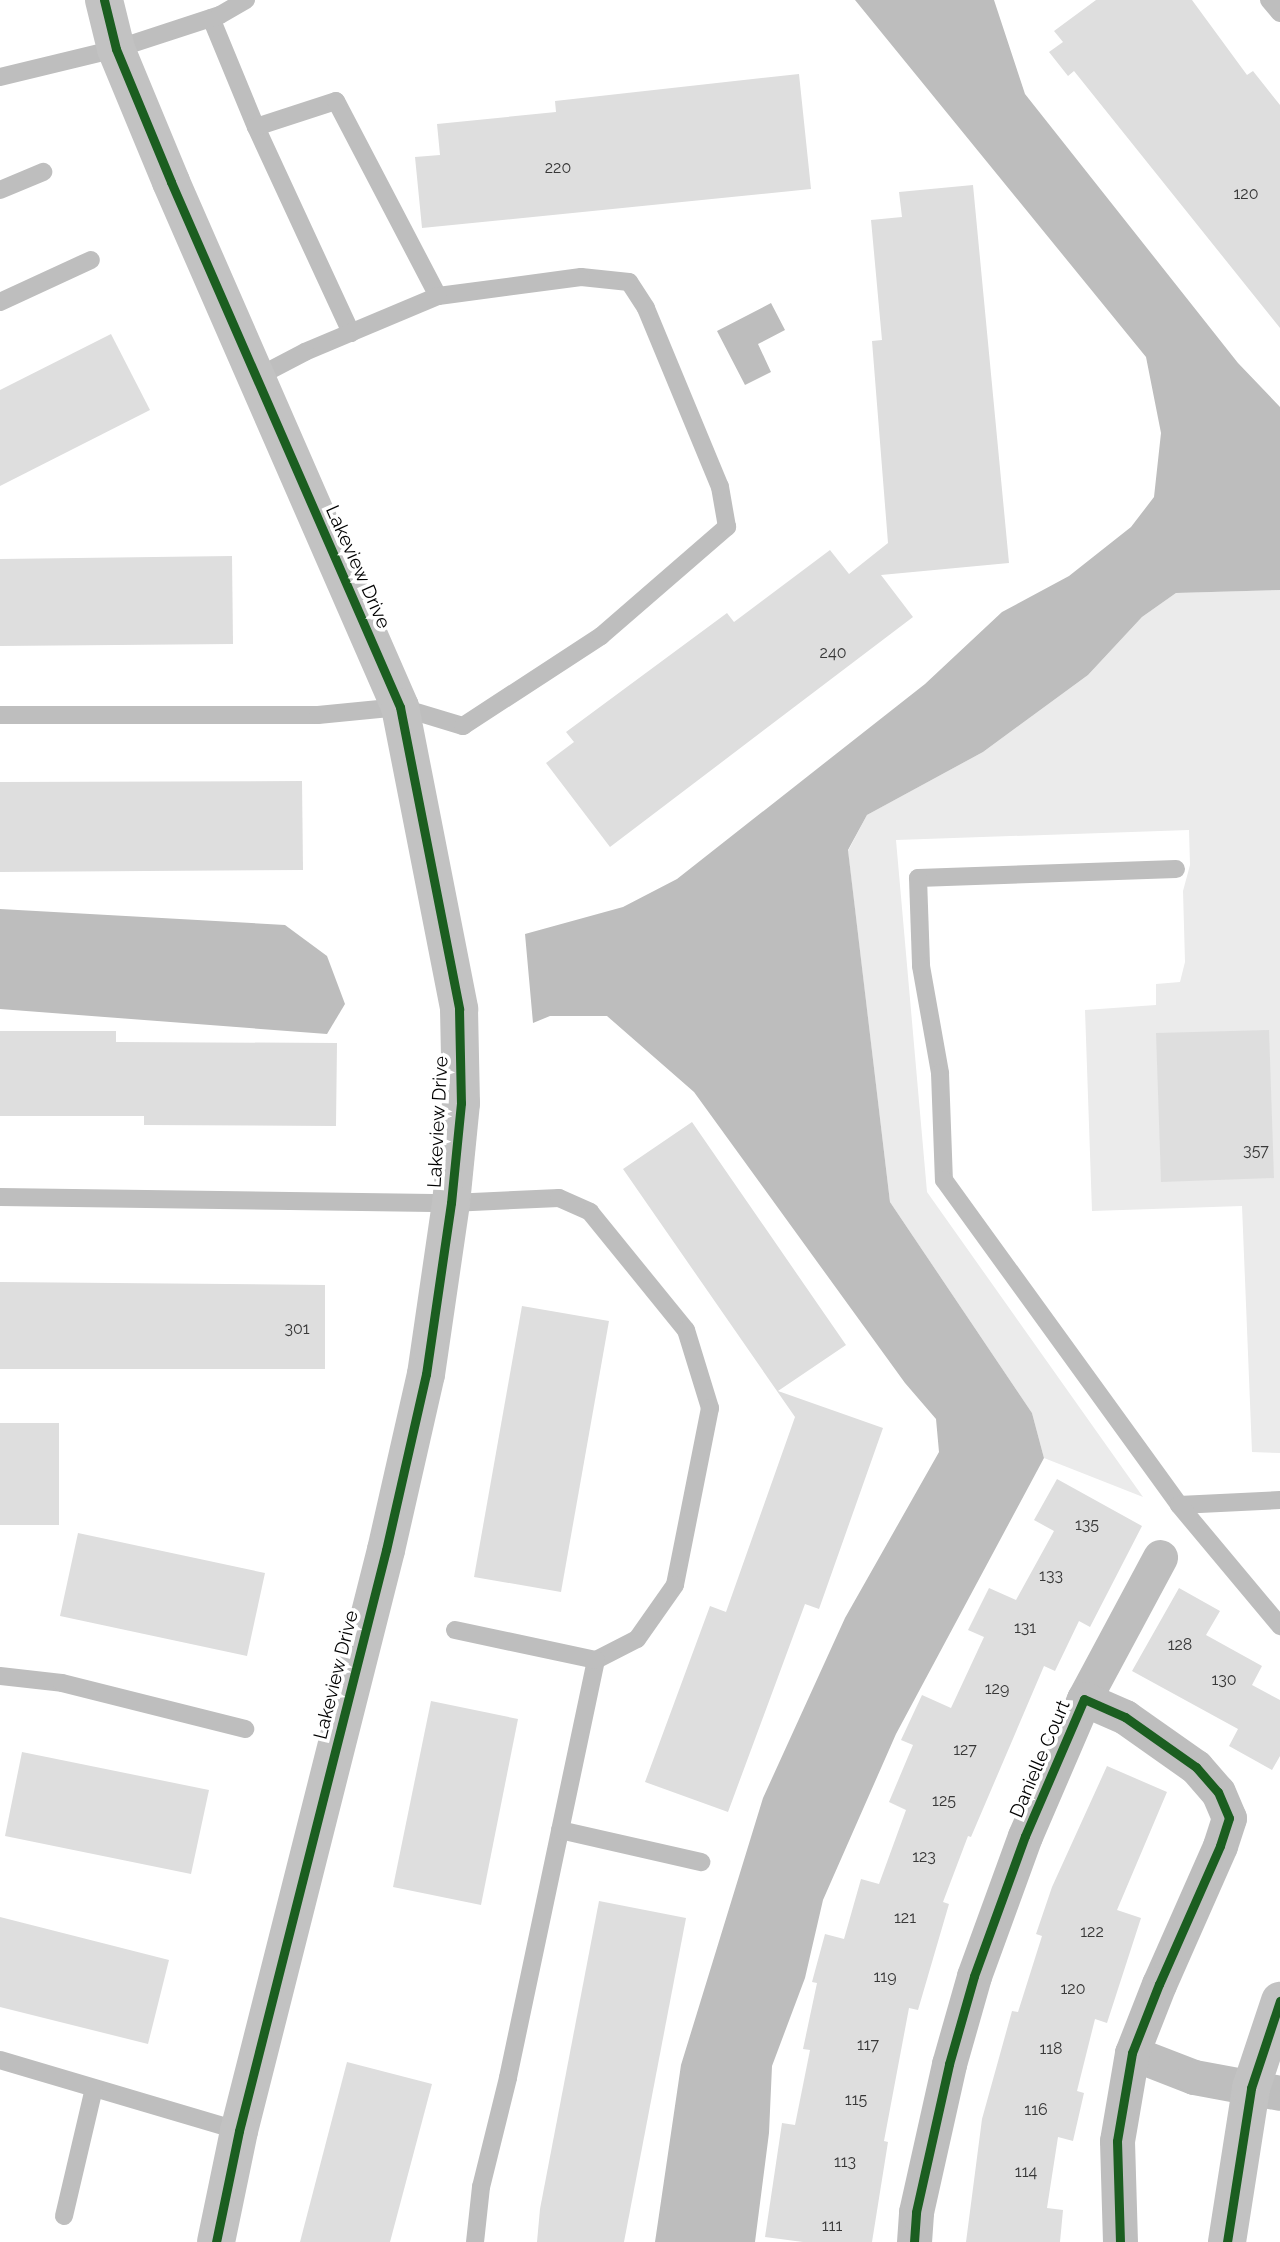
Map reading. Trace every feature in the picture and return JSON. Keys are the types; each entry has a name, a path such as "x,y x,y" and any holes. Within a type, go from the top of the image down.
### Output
{"street":[{"name":"Lakeview Drive","path":"104,0 116,48 400,707 459,1009 461,1102 451,1203 426,1374 386,1550 239,2131 216,2242"},
{"name":"Danielle Court","path":"914,2242 919,2199 950,2064 974,1976 1026,1836 1084,1699 1160,1557"},
{"name":"Danielle Court","path":"1084,1699 1125,1717 1196,1767 1218,1792 1228,1818 1220,1846 1158,1984 1132,2053 1117,2141 1120,2242"},
{"path":"1227,2242 1266,2091 1280,2001"},
{"path":"1132,2053 1194,2077 1266,2091"}],"lane":[{"path":"0,77 116,48 211,18 246,0"},
{"path":"1269,0 1280,13"},
{"path":"211,18 256,127 351,333"},
{"path":"256,127 336,101 439,296"},
{"path":"0,190 43,172"},
{"path":"0,302 91,260"},
{"path":"0,715 318,715 400,707 463,726 601,636 727,527 720,488 646,308 629,282 581,277 439,296 257,377"},
{"path":"1176,869 918,878 921,966 940,1073 944,1180 1179,1505 1280,1626"},
{"path":"0,1197 451,1203 559,1198 590,1212 686,1330 710,1408 675,1585 637,1639 596,1660 455,1630"},
{"path":"1179,1505 1280,1500"},
{"path":"475,2242 481,2187 596,1660"},
{"path":"0,1676 62,1684 245,1729"},
{"path":"560,1830 701,1862"},
{"path":"0,2060 239,2131"},
{"path":"64,2217 94,2088"}],"shaded area":[{"path":"855,0 994,0 1025,94 1238,363 1280,407 1280,590 1176,593 1142,617 1088,675 983,752 867,815 848,850 890,1202 1032,1413 1044,1458 896,1734 823,1900 805,1978 772,2066 769,2133 755,2242 655,2242 681,2065 763,1798 845,1618 939,1452 936,1419 905,1383 694,1092 607,1016 550,1016 533,1023 525,934 623,907 677,879 925,684 1002,612 1069,576 1131,527 1154,497 1161,433 1146,357"},
{"path":"771,303 785,330 758,344 771,372 745,385 717,331"},
{"path":"1280,590 1280,1453 1252,1452 1242,1206 1092,1211 1085,1010 1156,1005 1156,984 1180,982 1185,962 1183,891 1190,865 1189,830 896,840 927,1192 1143,1497 1044,1458 1032,1413 890,1202 848,851 867,815 983,752 1088,675 1142,617 1176,593"},
{"path":"0,909 285,925 327,956 345,1004 327,1034 0,1009"}],"building":[{"path":"1096,0 1192,0 1247,75 1253,71 1280,105 1280,328 1074,71 1068,76 1049,52 1063,42 1054,31"},
{"path":"799,74 811,189 422,228 415,157 440,155 437,124 556,112 555,101"},
{"path":"973,185 1009,563 881,575 913,617 610,847 546,763 574,742 566,732 727,613 734,622 830,550 849,574 888,543 872,341 882,340 871,220 902,217 899,192"},
{"path":"111,334 150,410 0,486 0,390"},
{"path":"232,556 233,644 0,646 0,559"},
{"path":"302,781 303,870 0,872 0,782"},
{"path":"1269,1030 1274,1178 1161,1182 1156,1033"},
{"path":"0,1031 116,1031 116,1042 337,1043 336,1126 144,1125 144,1116 0,1116"},
{"path":"692,1122 846,1345 778,1391 883,1428 819,1609 805,1604 728,1812 645,1782 710,1606 726,1612 795,1417 623,1169"},
{"path":"0,1282 325,1285 325,1369 0,1369"},
{"path":"522,1306 609,1321 561,1592 474,1577"},
{"path":"0,1423 59,1423 59,1525 0,1525"},
{"path":"1057,1479 1142,1526 1090,1627 1079,1621 1055,1671 1044,1666 971,1837 968,1836 943,1902 949,1904 918,2010 909,2008 884,2141 888,2142 872,2242 803,2242 765,2237 782,2123 795,2125 810,2050 803,2049 817,1983 812,1982 825,1934 844,1939 861,1879 879,1884 906,1810 889,1802 913,1745 901,1740 922,1695 951,1708 984,1637 968,1630 989,1588 1016,1600 1054,1531 1034,1520"},
{"path":"78,1533 265,1573 247,1656 60,1616"},
{"path":"1179,1588 1220,1611 1206,1635 1262,1666 1252,1685 1280,1700 1280,1756 1272,1770 1229,1746 1238,1729 1132,1671"},
{"path":"431,1701 518,1719 481,1905 393,1887"},
{"path":"22,1752 209,1790 191,1874 5,1836"},
{"path":"1107,1766 1167,1792 1117,1910 1141,1918 1107,2023 1095,2019 1077,2091 1084,2093 1073,2141 1058,2137 1047,2208 1063,2210 1060,2242 966,2242 982,2119 1012,2011 1018,2012 1042,1936 1036,1934 1052,1887"},
{"path":"599,1901 686,1918 624,2242 537,2242 540,2209"},
{"path":"0,1917 169,1960 148,2044 0,2007"},
{"path":"347,2062 432,2084 390,2242 300,2242"}],"cycle path":[{"path":"104,0 116,49 171,182 400,707 459,1009 461,1103 451,1203 426,1374 386,1550 239,2131 216,2242"},
{"path":"914,2242 916,2212 949,2064 974,1976 1025,1836 1084,1699 1125,1717 1196,1767 1218,1792 1229,1818 1220,1846 1159,1984 1132,2053 1117,2141 1120,2242"},
{"path":"1227,2242 1251,2088 1280,2001"}]}
